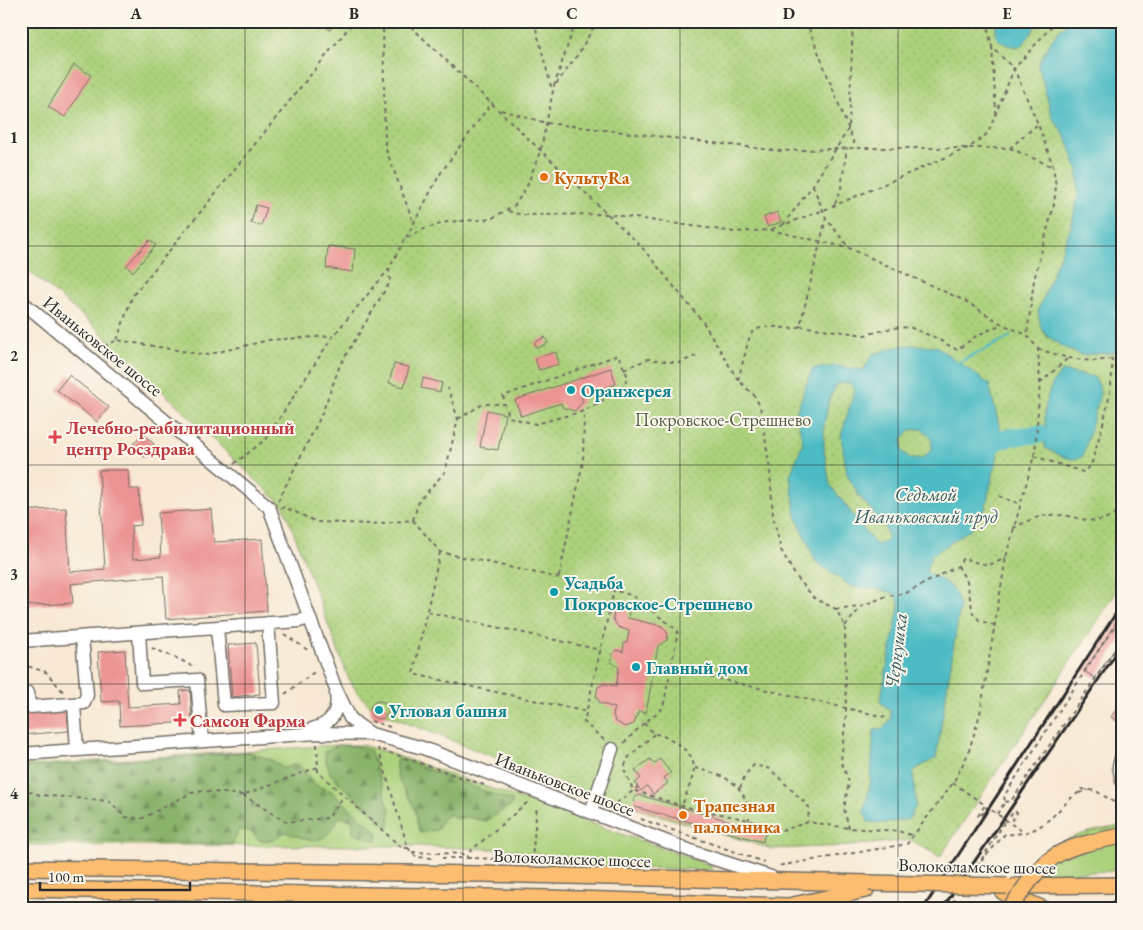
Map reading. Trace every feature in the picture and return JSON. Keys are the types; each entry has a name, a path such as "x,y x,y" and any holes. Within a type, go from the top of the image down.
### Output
{"main road":[{"path":"1010,909 1039,867 1060,852 1072,846 1122,836"},
{"name":"Волоколамское шоссе","path":"21,868 482,874 805,883 867,887 1005,889 1122,885"},
{"name":"Волоколамское шоссе","path":"21,889 548,904 788,906 867,887"},
{"name":"Волоколамское шоссе","path":"1005,889 1044,909"},
{"path":"1115,909 1122,908"}],"street":[{"name":"Иваньковское шоссе","path":"21,302 269,507 279,528 309,618 335,687 350,718 371,734 423,748 744,870 805,883"},
{"path":"21,642 82,637 139,637 217,627 299,621 309,618"},
{"path":"217,627 224,705 274,703 268,623"},
{"path":"21,694 28,693 29,707 84,703 86,699 82,637"},
{"path":"139,637 142,683 198,680 202,741"},
{"name":"Иваньковское шоссе","path":"288,735 317,728 331,721 337,708 335,687"},
{"path":"74,704 77,750"},
{"path":"21,754 336,732 371,734"},
{"path":"591,812 612,748"},
{"path":"1122,755 1119,766 1122,781"}],"path":[{"path":"117,340 132,297 354,21"},
{"path":"383,21 385,147 414,224"},
{"path":"404,21 492,102 640,245 703,322 738,380 754,395 760,406 770,470 773,516 781,550 795,575 815,600 836,609 861,606 906,593 958,566 963,558 987,566 997,563 1006,557"},
{"path":"534,21 553,92"},
{"path":"404,240 421,230 447,222 491,219 508,211 515,205 527,186 541,149 554,86 576,21"},
{"path":"554,86 579,53 597,21"},
{"path":"806,21 856,148"},
{"path":"783,225 849,128 853,21"},
{"path":"986,21 992,47 996,112"},
{"path":"770,230 824,210 970,147 988,133 1014,70 1056,21"},
{"path":"992,47 1014,70 1038,124 1053,166 1056,186 1054,204 1034,280 1027,334"},
{"path":"237,462 266,439 333,336 389,269 440,174 492,102"},
{"path":"499,109 547,123 781,151 847,148 1010,148 1053,166"},
{"path":"1010,148 1038,124"},
{"path":"834,205 841,188 847,148"},
{"path":"812,185 826,218 849,248"},
{"path":"508,211 522,215 607,214 735,232 770,230 849,248 965,301 1002,324 1027,334 1038,349 1040,383 1035,452 1006,557 980,714 968,754 953,783 907,844 777,866"},
{"path":"800,326 826,218"},
{"path":"269,507 281,499 321,416 340,365 390,282 389,269"},
{"path":"738,380 750,334 760,327 795,329 800,326 865,335 892,328 909,327 934,337 957,350 976,336 1002,324"},
{"path":"85,354 103,348 117,340 206,355 269,340 333,336"},
{"path":"1038,349 1068,358 1092,361 1122,356"},
{"path":"618,355 628,378 622,389 584,411 536,424 509,416 505,404 503,396 618,355"},
{"path":"624,369 648,358 679,363 698,355"},
{"path":"1040,383 1068,358"},
{"path":"1112,359 1122,365"},
{"path":"1034,456 1083,472 1091,466 1113,376 1112,359"},
{"path":"413,520 418,501 445,472 458,419 448,388"},
{"path":"458,419 483,404 505,404"},
{"path":"559,578 582,461 584,411"},
{"path":"999,496 1020,504"},
{"path":"284,507 317,522 372,524 413,520"},
{"path":"1013,528 1048,515 1071,516 1088,522 1104,520 1122,509"},
{"path":"413,520 440,552 614,590 633,596 678,631 663,708 644,723 620,747 612,748 584,722 588,712 614,590"},
{"path":"440,552 413,674 588,712"},
{"path":"958,566 967,582 973,612 980,621 994,625"},
{"path":"845,626 861,606"},
{"path":"836,609 845,626 846,708 841,761 848,782 844,809 849,828"},
{"path":"426,612 601,650"},
{"path":"997,814 1005,802 1004,796 1122,614"},
{"path":"268,623 311,653"},
{"path":"139,637 197,669"},
{"path":"1005,802 1011,801 1122,640"},
{"path":"21,664 46,672 74,704"},
{"path":"671,668 885,717"},
{"path":"259,724 274,703 317,670"},
{"path":"644,723 654,734"},
{"path":"682,806 694,768 694,761 689,752 660,734 654,734 628,759 624,769 633,790 682,806 750,820 769,828 784,830 808,822 849,828 898,831 914,836"},
{"path":"432,858 416,857 408,848 378,748 485,785"},
{"path":"740,788 745,775 754,765 770,769 792,788 809,807 808,822"},
{"path":"21,789 40,795 109,801 125,817 133,819 149,817 198,791 243,795 318,767 318,772 344,796 402,848 408,848"},
{"path":"694,768 721,774 740,788 748,806 750,820"},
{"path":"953,783 985,805 978,816 980,818 987,807 1006,820"},
{"path":"610,808 638,787"},
{"path":"976,867 981,864 1005,834 1039,828 1055,817 1078,793 1088,790 1096,791 1122,807"},
{"path":"243,795 286,822 328,818 344,796"},
{"path":"412,852 467,854 530,800 521,797"},
{"path":"442,858 532,860 539,806"},
{"path":"971,876 1006,820 1014,811 1017,813 1010,823 1024,832"},
{"path":"948,909 960,892"}],"green space":[{"name":"Покровское-Стрешнево","path":"21,21 1122,21 1122,584 940,857 911,840 849,846 772,849 635,808 557,782 387,715 387,709 383,702 375,703 371,707 358,694 348,677 284,507 92,324 21,264"},
{"path":"337,745 362,745 383,751 708,864 713,868 709,870 546,865 546,854 517,854 516,850 416,846 21,845 21,766"},
{"path":"338,745 355,746 370,750 390,810 389,829 331,775 325,758 325,751"},
{"path":"249,752 272,760 283,768 298,764 317,786 331,791 378,833 377,841 353,833 352,820 339,817 334,827 323,838 317,840 285,832 274,840 260,841 251,831 238,830 233,844 21,841 21,768"},
{"path":"397,758 512,801 512,805 486,821 466,817 457,819 449,814 441,821 437,830 420,833 416,813 399,780 396,766"},
{"path":"1122,826 1122,857 1120,863 1112,871 1022,875 1044,853 1067,840 1079,835"}],"water":[{"path":"996,21 1039,21 1022,46 1011,46 996,37"},
{"path":"1071,21 1122,21 1122,352 1081,355 1063,347 1047,336 1041,328 1038,311 1071,227 1078,196 1078,171 1067,139 1052,117 1038,64 1056,34"},
{"name":"Седьмой Иваньковский пруд","path":"904,345 936,346 989,384 1001,433 1011,437 1000,446 985,509 971,529 931,556 926,571 951,587 960,606 936,758 913,771 916,805 909,819 885,823 868,822 864,811 870,785 874,730 883,729 891,719 890,710 880,702 899,607 898,599 893,593 878,589 852,587 816,562 796,516 790,476 803,442 796,413 812,369 836,366 863,370 873,354","holes":["850,383 855,389 841,436 847,474 859,496 884,525 888,537 883,543 876,545 830,485 824,450 824,425 829,399 837,384","922,429 931,437 932,449 923,458 911,459 902,451 902,439 910,430"]},
{"path":"1062,371 1094,377 1099,385 1100,394 1083,456 1074,459 1064,457 1045,448 1045,441 1041,438 1017,437 1046,426 1045,412 1050,389"}],"building":[{"path":"318,21 337,21 330,30"},
{"path":"74,65 91,75 65,117 48,107"},
{"name":"КультуRа","path":"542,172 546,172 549,177 548,181 542,182 539,179 539,175"},
{"path":"256,205 267,208 261,226 251,223"},
{"path":"777,212 781,222 768,227 764,217"},
{"path":"150,240 156,245 133,272 126,266"},
{"path":"328,246 355,249 353,272 326,268"},
{"path":"545,337 548,343 537,348 534,343"},
{"path":"556,352 559,364 539,370 535,358"},
{"path":"394,364 409,367 404,387 389,383"},
{"name":"Оранжерея","path":"611,368 616,384 581,396 583,401 575,411 563,408 561,403 521,416 515,400"},
{"path":"69,375 109,407 97,422 57,390"},
{"path":"423,378 442,383 440,392 421,388"},
{"path":"487,410 505,414 498,450 480,447"},
{"path":"142,433 154,444 144,457 131,447"},
{"path":"99,470 128,470 129,489 139,489 141,525 131,526 133,559 161,557 158,513 211,509 214,542 262,539 267,611 166,619 163,576 71,584 73,603 21,606 21,511 66,508 70,572 105,569"},
{"name":"Главный дом","path":"620,608 629,610 628,618 662,626 668,634 667,640 658,646 646,713 639,711 634,724 625,727 615,721 613,715 615,708 600,703 596,696 598,687 604,684 616,686 619,668 611,661 612,654 616,650 623,652 624,643 627,643 629,631 618,627 613,619 614,611"},
{"path":"1121,618 1122,638 1095,678 1084,671"},
{"path":"256,643 260,694 232,697 228,645"},
{"path":"125,650 128,707 181,704 180,691 190,690 192,722 120,726 119,701 101,702 98,652"},
{"name":"Угловая башня","path":"379,701 385,704 388,710 385,716 379,719 373,716 370,710 373,704"},
{"path":"1120,704 1122,705 1122,724 1111,717"},
{"path":"67,710 69,731 21,735 21,713"},
{"path":"650,759 654,764 660,759 671,773 664,778 668,783 653,794 647,786 641,791 635,783 641,778 635,770"},
{"path":"639,795 765,831 763,842 635,807 634,798"}],"waterway":[{"path":"959,362 1010,337"},
{"name":"Чернушка","path":"988,444 1011,437 1041,434"}],"tram line":[{"path":"21,905 246,909"}],"railway":[{"path":"923,909 1122,604"},
{"path":"942,909 1122,645"}],"place":[{"name":"КультуRа","path":"544,177"},
{"name":"Оранжерея","path":"571,390"},
{"name":"Лечебно-реабилитационный центр Росздрава","path":"55,437"},
{"name":"Усадьба Покровское-Стрешнево","path":"554,592"},
{"name":"Главный дом","path":"636,667"},
{"name":"Угловая башня","path":"379,710"},
{"name":"Самсон Фарма","path":"180,720"},
{"name":"Трапезная паломника","path":"683,815"}]}
